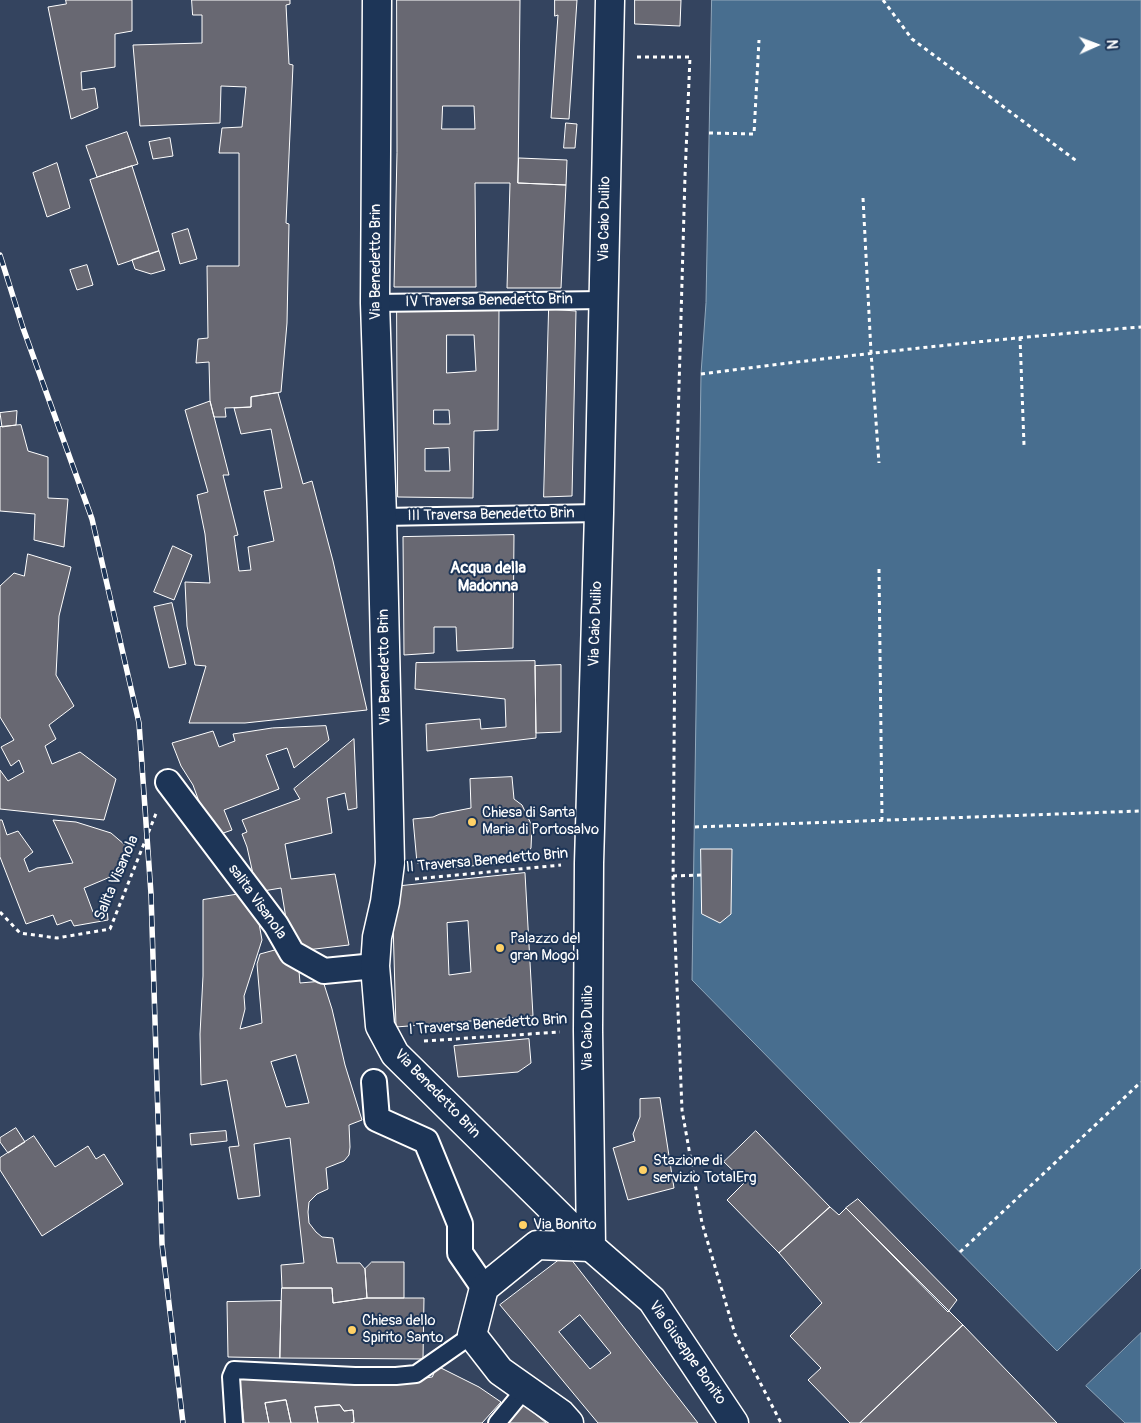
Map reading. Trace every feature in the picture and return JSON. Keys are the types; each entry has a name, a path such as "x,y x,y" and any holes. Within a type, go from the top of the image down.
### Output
{"street":[{"name":"Via Benedetto Brin","path":"377,0 375,302 390,863 374,966 380,1026 395,1054 591,1247"},
{"name":"Via Caio Duilio","path":"591,1247 588,1030 589,863 610,0"},
{"name":"salita Visanola","path":"168,782 276,925 292,953 324,971 374,966"},
{"path":"374,1082 377,1119 426,1141 460,1224 460,1253 484,1288"},
{"path":"569,1423 561,1414 500,1371 472,1335 484,1288 537,1244 591,1247"},
{"name":"Via Giuseppe Bonito","path":"591,1247 652,1300 734,1423"}],"lane":[{"name":"IV Traversa Benedetto Brin","path":"375,302 603,300"},
{"name":"III Traversa Benedetto Brin","path":"382,517 599,513"},
{"path":"234,1423 231,1377 234,1370 355,1376 416,1374 472,1335"},
{"path":"498,1423 525,1389"}],"path":[{"path":"883,0 912,38 1078,162"},
{"path":"709,133 754,134 760,40"},
{"path":"609,57 690,57 684,176 676,493 673,876 682,1110 702,1223 735,1334 781,1423"},
{"path":"864,198 871,352 879,462"},
{"path":"701,374 871,352 1141,327"},
{"path":"1020,337 1024,445"},
{"path":"879,569 882,820"},
{"name":"Salita Visanola","path":"0,912 20,933 57,938 110,929 168,782"},
{"path":"695,827 1141,811"},
{"name":"II Traversa Benedetto Brin","path":"388,881 589,863"},
{"path":"673,876 702,875"},
{"name":"I Traversa Benedetto Brin","path":"390,1043 588,1030"},
{"path":"960,1252 1141,1082"}],"water":[{"path":"712,0 1141,0 1141,1268 1057,1351 692,980 701,374 706,303"},
{"path":"1141,1333 1141,1423 1125,1423 1086,1386"}],"building":[{"path":"66,0 132,0 132,31 115,34 115,67 81,72 82,90 95,88 98,108 71,119 48,7 66,4"},
{"path":"192,0 290,0 290,4 286,5 289,64 293,65 286,223 289,224 287,323 281,392 251,397 251,407 225,408 226,417 214,417 210,401 209,362 196,363 198,339 208,338 207,266 239,266 239,153 219,153 222,128 242,127 246,87 221,86 220,123 140,126 133,45 202,43 202,15 193,15"},
{"path":"397,0 520,0 518,183 566,185 561,288 507,288 510,183 475,183 476,287 394,287 397,153","holes":["443,106 474,106 475,129 442,129"]},
{"path":"555,0 577,0 569,119 551,118 558,15 555,16"},
{"path":"635,0 681,0 680,26 635,24"},
{"path":"566,123 577,124 575,148 564,148"},
{"path":"127,132 138,164 97,177 86,146"},
{"path":"170,138 173,156 153,159 149,142"},
{"path":"519,158 567,160 566,185 518,183"},
{"path":"57,163 70,208 47,217 33,173"},
{"path":"132,166 159,251 118,265 90,180"},
{"path":"188,229 197,259 180,264 172,234"},
{"path":"159,251 165,270 151,274 135,269 132,260"},
{"path":"87,265 93,285 77,290 70,270"},
{"path":"549,309 576,311 572,496 544,497"},
{"path":"397,310 499,310 498,430 474,431 473,498 398,497","holes":["447,335 474,335 476,371 447,373","434,410 449,410 450,424 434,424","449,448 450,471 425,471 425,449"]},
{"path":"278,393 303,484 312,481 333,561 367,710 245,723 189,723 206,666 195,665 187,626 185,582 210,583 205,534 197,495 208,492 185,410 210,401 229,475 223,475 238,535 234,536 239,571 251,570 248,547 274,541 264,491 282,488 271,429 241,434 234,408 251,407 251,397"},
{"path":"17,411 16,425 2,427 0,413"},
{"path":"21,425 28,451 48,457 48,498 68,499 64,547 34,540 35,514 0,511 0,427"},
{"path":"514,535 513,648 457,651 456,627 434,627 434,653 404,655 403,537"},
{"path":"173,546 192,555 174,600 154,592"},
{"path":"28,554 71,567 59,616 56,675 74,706 49,725 56,739 45,746 52,764 80,752 116,779 104,820 0,809 0,770 8,781 24,772 19,760 11,766 1,747 14,740 0,717 0,586 14,573 24,576"},
{"path":"172,603 186,664 169,668 154,607"},
{"path":"535,661 536,738 427,751 426,724 480,719 481,729 506,727 505,699 415,689 416,663"},
{"path":"561,665 561,732 536,733 535,666"},
{"path":"326,726 329,740 294,768 287,748 266,755 279,789 224,810 232,830 212,837 193,785 181,766 172,743 213,731 219,747 235,741 233,734 272,728"},
{"path":"354,739 357,808 348,810 345,793 327,798 332,833 285,844 291,879 335,874 349,945 298,951 290,943 281,888 257,892 247,847 242,834 247,832 242,820 300,799 294,789"},
{"name":"Chiesa di Santa Maria di Portosalvo","path":"512,777 514,799 522,805 532,826 531,848 524,858 516,862 437,869 433,862 417,863 413,819 433,817 471,808 470,779"},
{"path":"0,820 2,820 7,835 18,831 33,852 24,859 29,872 37,868 73,863 53,820 76,822 111,833 132,851 115,875 84,888 93,912 107,909 108,920 74,926 71,920 57,925 53,915 26,924 0,857"},
{"path":"701,849 732,849 731,914 720,923 702,914"},
{"name":"Palazzo del gran Mogol","path":"525,873 533,1016 396,1027 392,887","holes":["468,921 471,972 449,975 447,923"]},
{"path":"240,894 257,912 262,940 244,996 245,1009 240,1029 262,1023 257,964 260,954 282,948 298,959 300,983 323,981 332,1009 345,1065 362,1120 349,1125 349,1155 344,1161 326,1168 328,1189 317,1194 309,1202 309,1223 322,1237 333,1238 337,1263 360,1263 365,1269 367,1298 333,1303 332,1288 282,1288 281,1265 304,1263 290,1138 254,1144 260,1196 238,1199 229,1147 239,1146 227,1080 201,1085 200,1034 203,976 203,900","holes":["296,1055 309,1103 286,1107 271,1062"]},
{"path":"529,1039 531,1063 518,1072 458,1077 454,1046"},
{"path":"660,1098 674,1188 628,1200 613,1148 635,1141 633,1134 640,1117 640,1099"},
{"path":"16,1128 25,1142 8,1153 0,1142 0,1138"},
{"path":"226,1131 227,1141 191,1145 190,1134"},
{"path":"756,1131 830,1207 779,1253 727,1200 745,1182 724,1162"},
{"path":"34,1136 55,1167 88,1146 96,1159 104,1154 123,1184 42,1236 0,1170 0,1158"},
{"path":"858,1199 957,1300 948,1312 846,1208"},
{"path":"830,1207 839,1215 846,1208 963,1325 860,1423 850,1423 808,1380 821,1368 790,1336 822,1303 779,1253"},
{"path":"567,1254 698,1423 598,1423 500,1305","holes":["580,1315 611,1353 590,1369 559,1332"]},
{"path":"372,1262 404,1262 404,1298 367,1298 365,1269"},
{"name":"Chiesa dello Spirito Santo","path":"282,1288 332,1288 333,1303 367,1298 424,1298 423,1359 280,1358"},
{"path":"281,1301 280,1358 228,1357 227,1302"},
{"path":"963,1325 1057,1423 860,1423"},
{"path":"437,1366 479,1387 501,1402 482,1423 351,1423 354,1422 353,1410 344,1411 340,1405 315,1407 318,1423 291,1423 286,1400 265,1403 269,1423 244,1423 239,1373 389,1384 432,1377"},
{"path":"516,1398 546,1423 496,1423"},
{"path":"286,1400 291,1423 269,1423 265,1403"},
{"path":"340,1405 344,1411 353,1410 354,1422 318,1423 315,1407"}],"railway":[{"path":"0,255 23,328 92,519 139,723 151,894 162,1244 183,1423"}],"place":[{"name":"Chiesa di Santa Maria di Portosalvo","path":"472,822"},
{"name":"Palazzo del gran Mogol","path":"500,948"},
{"name":"Stazione di servizio TotalErg","path":"643,1170"},
{"name":"Via Bonito","path":"523,1225"},
{"name":"Chiesa dello Spirito Santo","path":"352,1330"}],"district":[{"name":"Acqua della Madonna","path":"488,578"}]}
